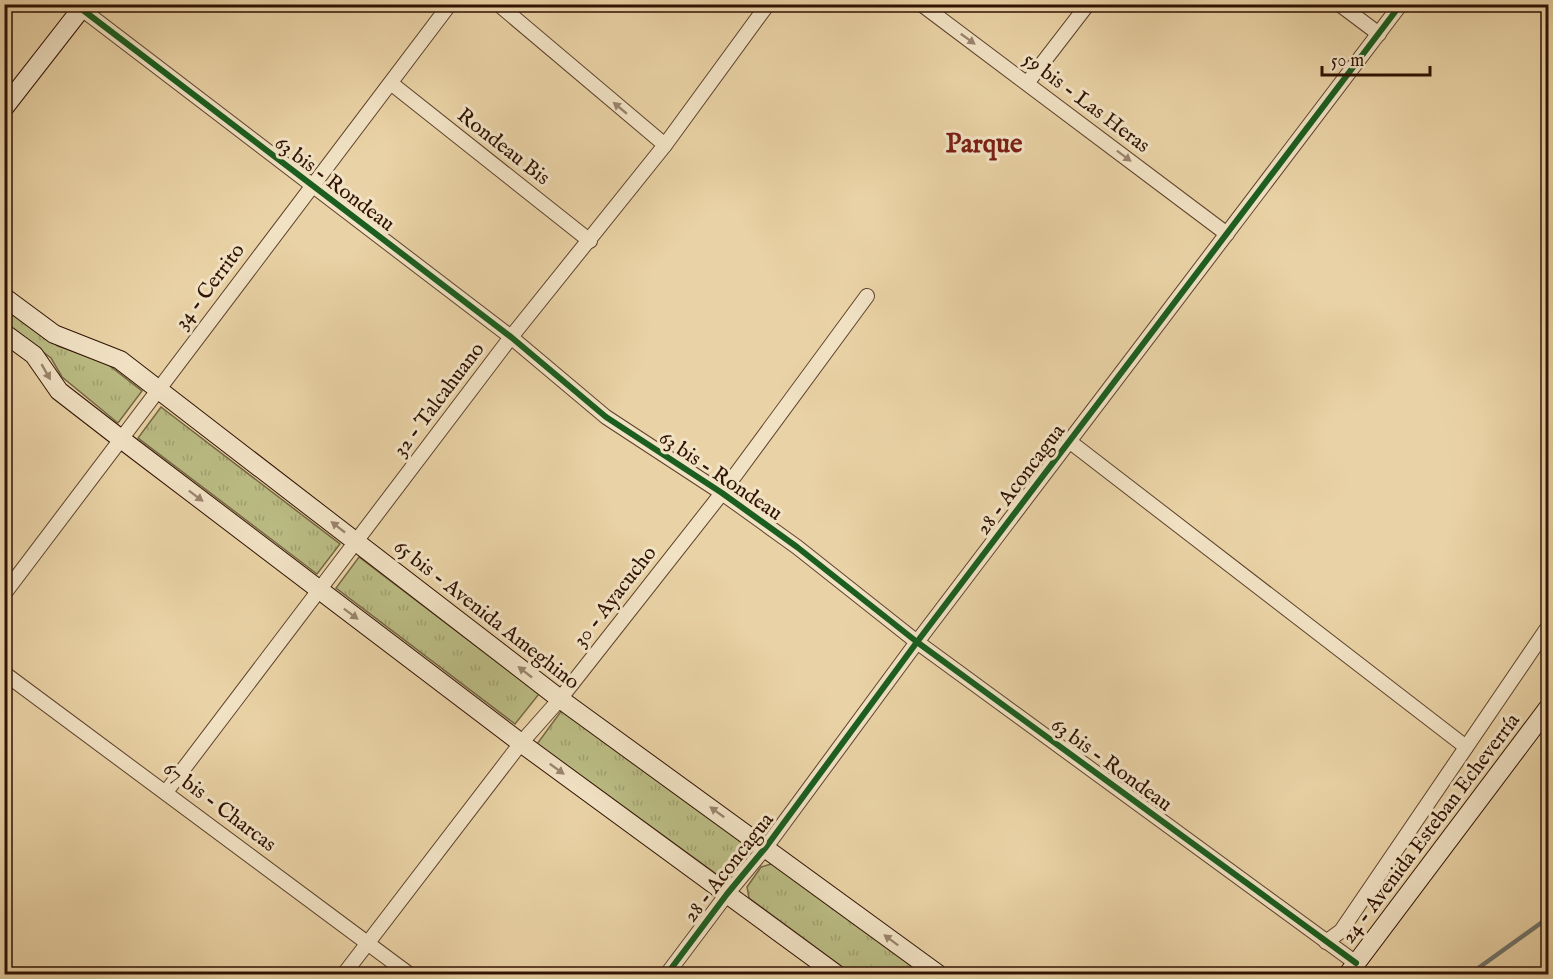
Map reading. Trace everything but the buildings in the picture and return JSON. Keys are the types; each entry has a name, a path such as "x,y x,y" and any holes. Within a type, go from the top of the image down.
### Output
{"main road":[{"path":"4,108 80,6"},
{"name":"65 bis - Avenida Ameghino","path":"4,297 54,334 120,360 560,699 766,847 938,975"},
{"path":"4,333 34,355 59,391 121,439 521,742 834,974"},
{"name":"24 - Avenida Esteban Echeverría","path":"1352,969 1548,708"}],"street":[{"name":"34 - Cerrito","path":"4,594 157,388 392,84 450,4"},
{"path":"498,4 665,146"},
{"name":"32 - Talcahuano","path":"166,792 511,337 665,146 768,4"},
{"name":"59 bis - Las Heras","path":"921,4 1028,82 1227,234"},
{"path":"1028,82 1088,4"},
{"path":"1339,4 1379,34"},
{"name":"28 - Aconcagua","path":"667,975 1401,4"},
{"name":"63 bis - Rondeau","path":"80,6 511,337 606,417 722,493 797,547 917,642 1326,942 1352,969"},
{"name":"Rondeau Bis","path":"392,84 590,241"},
{"name":"30 - Ayacucho","path":"344,975 521,742 560,699 722,493 867,296"},
{"path":"1069,441 1466,747"},
{"path":"1326,942 1341,931 1548,627"},
{"name":"67 bis - Charcas","path":"4,673 409,975"}],"green space":[{"path":"4,308 58,346 106,363 142,391 118,423 62,377 51,358 5,324"},
{"path":"161,407 340,544 317,574 138,438"},
{"path":"359,557 539,694 515,724 336,588"},
{"path":"562,710 747,844 722,878 537,744"},
{"path":"771,864 780,866 923,974 852,974 749,898 747,887 761,867"}],"waterway":[{"path":"1470,974 1548,918"}],"cycle path":[{"path":"75,4 511,337 606,417 722,493 797,547 917,642 1356,963"},
{"path":"667,974 727,894 766,847 917,642 1401,4"}],"district":[{"name":"Parque","path":"984,143"}]}
